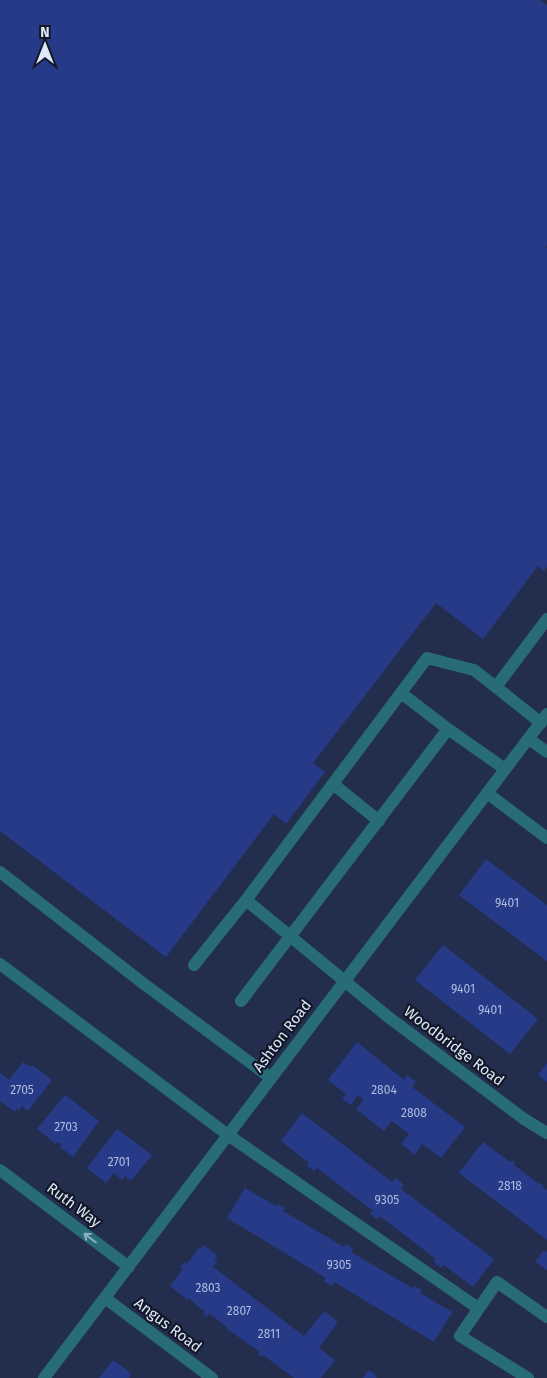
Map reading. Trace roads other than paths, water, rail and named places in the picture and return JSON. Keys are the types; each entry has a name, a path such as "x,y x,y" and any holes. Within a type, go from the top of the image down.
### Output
{"street":[{"path":"496,687 547,619"},
{"path":"194,965 246,900 427,658 474,670 496,687 544,718"},
{"path":"401,694 448,730 505,769"},
{"name":"Ashton Road","path":"44,1378 544,718"},
{"path":"240,1001 448,730"},
{"path":"529,739 547,752"},
{"path":"333,784 378,821"},
{"path":"487,793 547,838"},
{"path":"0,872 144,984 270,1078"},
{"name":"Woodbridge Road","path":"246,900 344,982 483,1089 547,1133"},
{"path":"0,964 228,1136 478,1308"},
{"name":"Ruth Way","path":"0,1170 129,1267"},
{"path":"528,1378 460,1336 498,1282 547,1317"},
{"name":"Angus Road","path":"105,1298 212,1378"}]}
